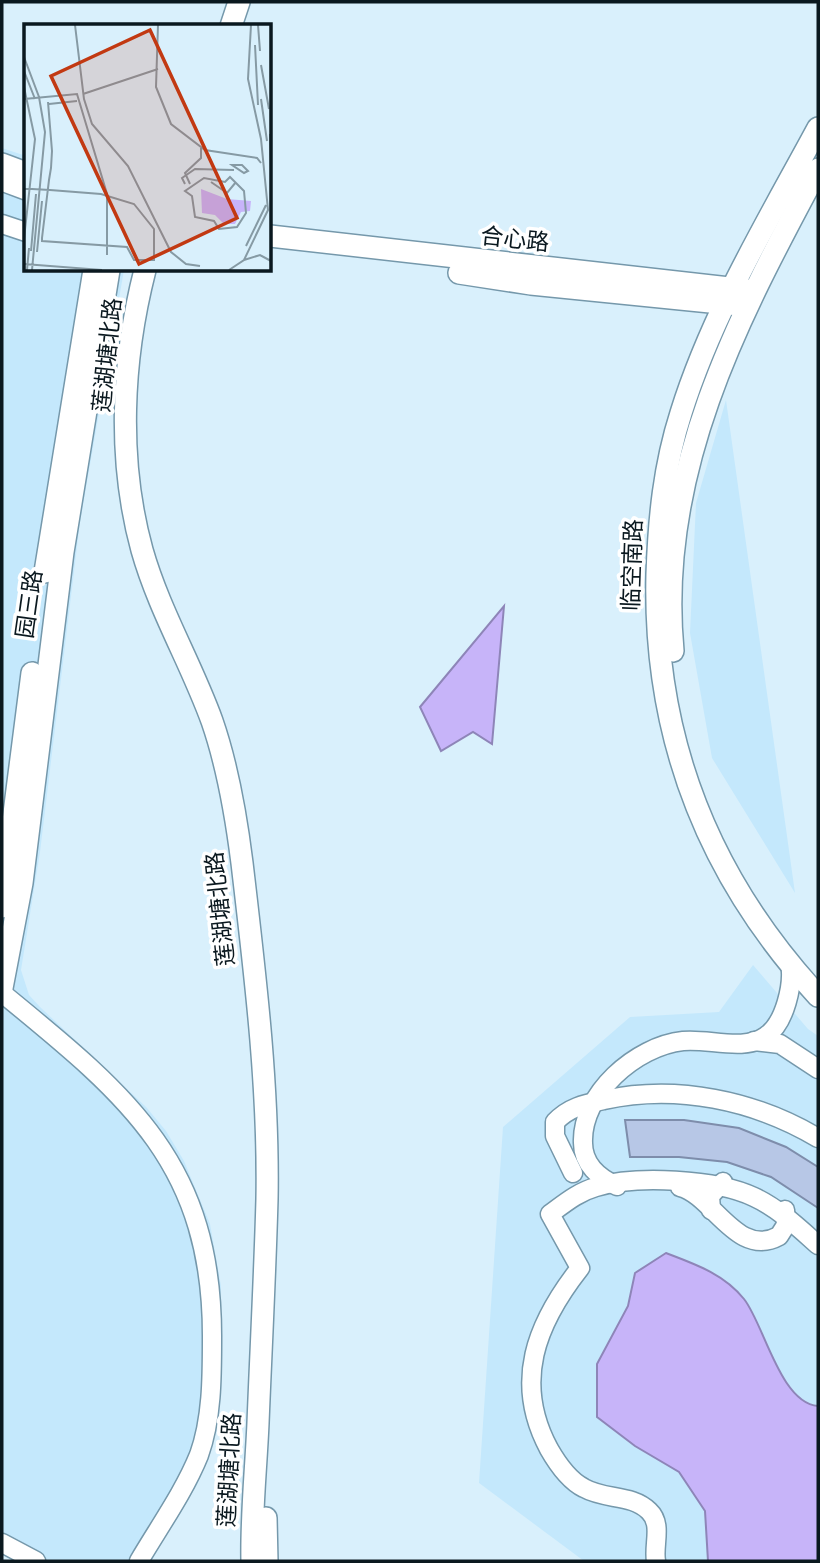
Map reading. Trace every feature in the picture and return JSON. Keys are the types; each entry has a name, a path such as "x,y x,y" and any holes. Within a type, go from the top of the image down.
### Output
{"main road":[{"path":"232,24 239,2"},
{"path":"245,24 251,2"},
{"name":"临空南路","path":"818,128 731,296 691,385 665,472 656,597 661,677 676,752 705,829 744,900 818,996"},
{"path":"2,164 24,172"},
{"name":"临空南路","path":"818,169 708,395 688,463 672,539 672,640 677,689 696,768 712,810 765,908 818,975"},
{"path":"2,180 24,188"},
{"name":"合心路","path":"271,236 753,299"},
{"name":"合心路","path":"271,250 531,284 731,296"},
{"name":"园三路","path":"2,907 58,483 93,271"},
{"name":"园三路","path":"2,990 22,883 57,593 109,271"},
{"name":"莲湖塘北路","path":"145,271 132,331 127,372 127,447 131,497 143,552 155,588 199,689 227,771 242,860 261,1044 267,1200 252,1561"},
{"name":"莲湖塘北路","path":"158,271 145,332 141,374 141,460 145,497 165,579 219,706 239,768 253,859 273,1044 280,1200 265,1526 267,1561"}],"street":[{"path":"2,224 24,231"},
{"path":"754,1041 764,1038 779,1020 792,981 790,963"},
{"path":"2,990 138,1115 175,1167 201,1233 208,1264 212,1317 212,1371 207,1423 199,1454 181,1492 139,1561"},
{"path":"612,1184 592,1169 583,1148 587,1104 638,1057 671,1042 754,1041 780,1044 818,1069"},
{"path":"572,1173 559,1147 554,1128 561,1116 587,1104 629,1094 688,1094 762,1112 818,1138"},
{"path":"656,1561 653,1547 658,1530 650,1511 629,1499 609,1497 583,1488 556,1461 536,1425 530,1371 543,1323 580,1268 550,1214 573,1196 612,1184 707,1189 754,1197 787,1219 818,1245"},
{"path":"707,1189 712,1210 730,1228 757,1238 779,1236 787,1219"},
{"path":"2,1543 36,1561"}],"shaded area":[{"path":"2,148 24,155 24,271 124,271 80,522 40,852 21,970 29,995 146,1107 166,1131 184,1161 210,1224 221,1286 218,1420 209,1456 197,1485 150,1561 21,1561 2,1551"},
{"path":"726,400 795,893 712,758 690,633 696,503"},
{"path":"504,606 492,744 473,732 441,751 420,707"},
{"path":"753,965 808,1029 818,1036 818,1561 584,1561 479,1483 503,1127 630,1017 719,1012"},
{"path":"666,1253 708,1271 736,1290 751,1311 774,1361 793,1392 805,1402 818,1406 818,1561 708,1561 705,1511 679,1472 635,1446 597,1417 597,1364 628,1306 635,1273"}],"building":[{"path":"625,1120 684,1120 739,1128 786,1147 818,1167 818,1208 771,1177 727,1162 679,1157 630,1157"}]}
